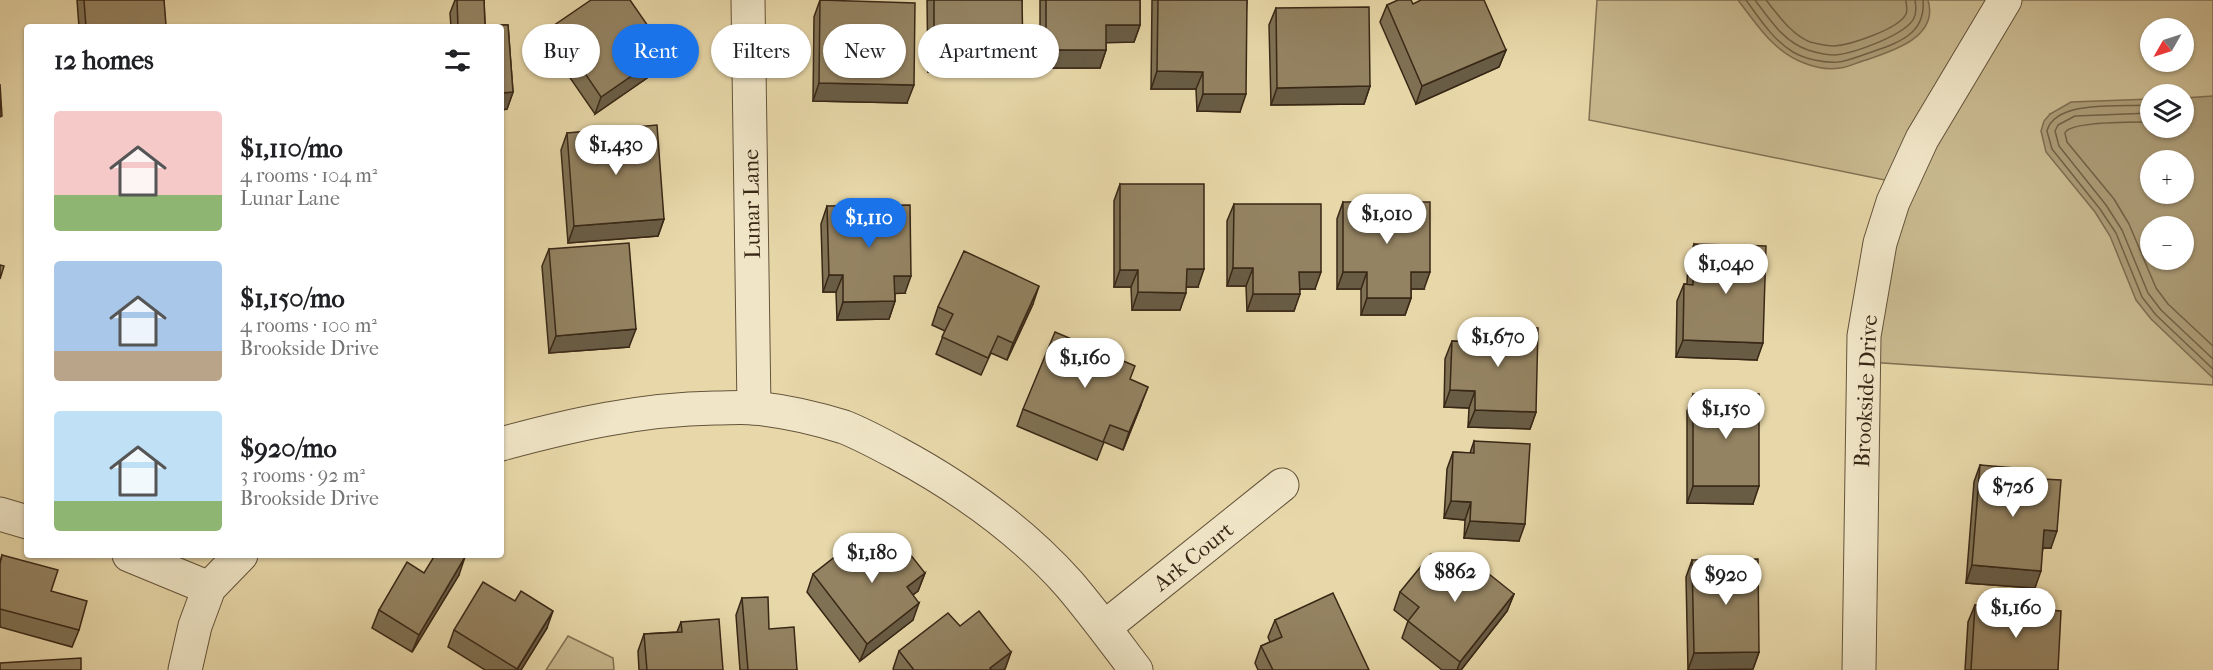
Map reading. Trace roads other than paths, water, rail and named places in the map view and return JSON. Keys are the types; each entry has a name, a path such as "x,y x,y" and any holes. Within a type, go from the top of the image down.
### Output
{"street":[{"name":"Lunar Lane","path":"748,0 754,408"},
{"name":"Brookside Drive","path":"1859,670 1864,336 1880,243 1893,202 1922,139 2005,0"},
{"path":"504,443 555,429 626,416 684,409 754,408 800,415 845,428 929,471 979,503 1026,541 1068,583 1105,627 1136,670"},
{"name":"Ark Court","path":"1105,627 1282,485"},
{"path":"0,514 24,521"},
{"path":"136,558 210,588"},
{"path":"185,670 195,626 210,588 239,558"}],"water":[{"path":"1738,0 1928,0 1930,13 1927,24 1920,33 1900,47 1847,67 1835,69 1804,63 1784,52 1767,37"},
{"path":"2213,96 2213,378 2151,319 2136,300 2110,236 2095,212 2046,152 2041,131 2044,121 2050,114 2071,102 2140,99 2140,138 2194,138 2194,97"}]}
